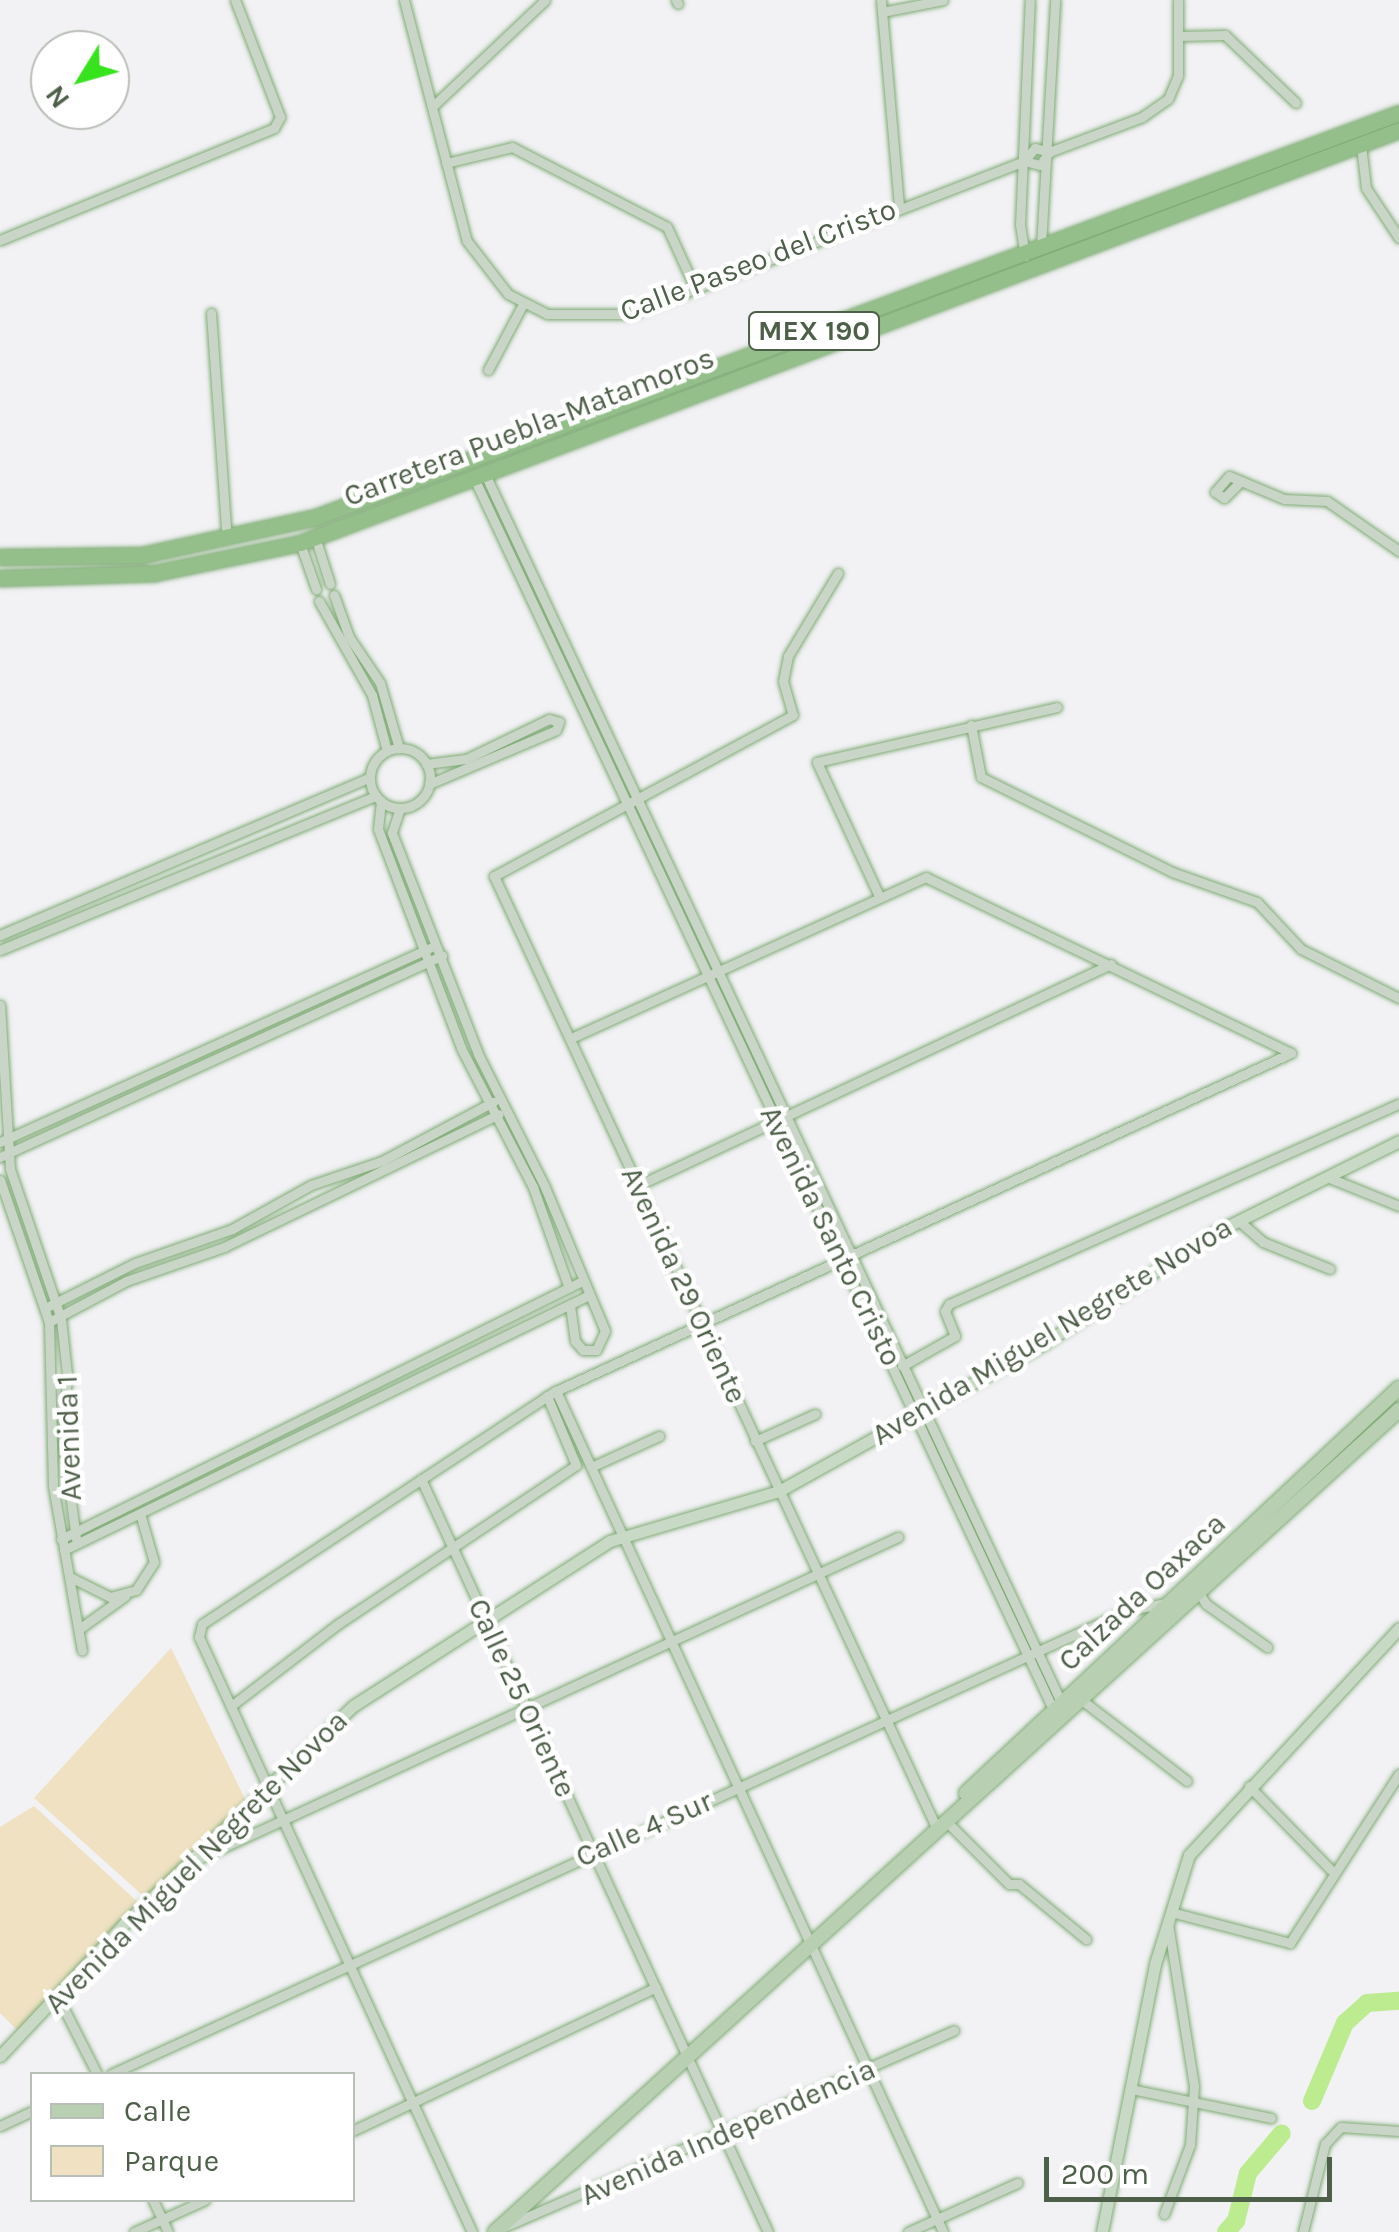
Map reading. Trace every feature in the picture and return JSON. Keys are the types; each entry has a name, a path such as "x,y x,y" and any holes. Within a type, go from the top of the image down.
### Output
{"highway":[{"name":"Carretera Puebla-Matamoros","path":"0,578 154,573 308,540 1032,261 1041,246 1399,113"},
{"name":"Carretera Puebla-Matamoros","path":"0,558 113,558 227,542 316,517 1399,130"}],"main road":[{"name":"Avenida Miguel Negrete Novoa","path":"0,2056 188,1863 353,1706 622,1535 714,1515 778,1491 1044,1344 1239,1220 1399,1141"},
{"name":"Calzada Oaxaca","path":"1195,1588 1399,1388"},
{"name":"Calzada Oaxaca","path":"497,2230 936,1829 1083,1701 1174,1607 1399,1410"},
{"name":"Calzada Oaxaca","path":"936,1829 1143,1626 1174,1607"},
{"path":"1136,1609 1143,1626"},
{"path":"1102,2232 1169,1918 1189,1855 1248,1786 1399,1628"}],"street":[{"path":"0,240 278,123 235,0"},
{"name":"Calle Paseo del Cristo","path":"404,0 467,242 491,278 523,304 568,319 630,314 1024,160 1034,148 1050,152"},
{"path":"433,106 544,0"},
{"path":"881,0 899,206"},
{"path":"882,12 943,0"},
{"path":"1030,0 1024,160 1032,261"},
{"path":"1041,246 1050,152 1055,0"},
{"name":"Calle Paseo del Cristo","path":"1024,160 1040,166 1050,152 1142,116 1168,99 1178,76 1178,0"},
{"path":"1178,36 1225,35 1296,103"},
{"path":"1362,145 1366,188 1399,238"},
{"path":"446,163 512,147 667,227 694,286"},
{"path":"488,370 523,304"},
{"path":"211,313 227,542"},
{"name":"Avenida Santo Cristo","path":"478,474 521,553 637,814 1058,1707"},
{"name":"Avenida Santo Cristo","path":"478,474 510,558 632,802"},
{"path":"1241,481 1284,498 1327,500 1399,551"},
{"path":"308,540 330,584"},
{"path":"308,540 316,589"},
{"path":"510,558 521,553"},
{"path":"632,802 763,736 792,716 783,681 788,656 838,573"},
{"path":"334,595 349,637 380,683 399,748 426,764 466,759 549,718 558,722 556,730 429,784"},
{"path":"320,600 372,695 387,751"},
{"path":"880,898 816,762 1057,707"},
{"path":"971,725 982,777 1172,872 1257,902 1301,950 1399,998"},
{"path":"0,935 370,778 387,751 399,748"},
{"path":"0,950 180,873 378,798 400,808 419,802 429,784 426,764"},
{"path":"370,778 378,798 378,829 489,1104 533,1187 569,1288"},
{"name":"Avenida 29 Oriente","path":"632,802 494,876 936,1829 1009,1884 1019,1884 1086,1939"},
{"path":"400,808 392,833 500,1098 605,1331 596,1350 582,1350 575,1342 570,1304"},
{"path":"174,860 180,873"},
{"path":"472,2232 198,1631 552,1394 1291,1053 926,877 571,1038"},
{"path":"4,1157 428,956 437,943"},
{"path":"4,1142 236,1034 428,956 442,956"},
{"path":"638,1185 1111,964"},
{"name":"Avenida 1","path":"0,1005 4,1157 62,1319 68,1374 63,1441 79,1546"},
{"path":"236,1034 242,1046"},
{"path":"45,1308 57,1306 135,1263 232,1230 283,1202 382,1161 500,1098"},
{"path":"900,1367 954,1336 945,1311 949,1304 1399,1104"},
{"path":"48,1322 62,1319 126,1281 224,1247 506,1110"},
{"path":"1327,1177 1399,1206"},
{"name":"Avenida 1","path":"0,1180 48,1322 54,1370 49,1441 82,1650"},
{"path":"283,1202 290,1212"},
{"path":"1239,1220 1262,1242 1330,1269"},
{"path":"63,1544 75,1534 284,1428 582,1282"},
{"path":"63,1544 79,1546 142,1518 587,1296"},
{"path":"552,1394 591,1467 943,2232"},
{"path":"231,1706 578,1463 552,1394"},
{"path":"756,1441 815,1414"},
{"path":"284,1428 291,1442"},
{"path":"591,1467 659,1436"},
{"name":"Calle 25 Oriente","path":"422,1479 768,2232"},
{"path":"79,1628 145,1582 154,1562 142,1518"},
{"path":"188,1863 898,1538"},
{"path":"72,1578 95,1593 126,1595"},
{"path":"1195,1588 1267,1647"},
{"name":"Calle 4 Sur","path":"115,2072 1033,1653 1136,1609 1174,1607"},
{"path":"1083,1701 1187,1782"},
{"path":"1164,2214 1190,2145 1191,2106 1169,1918 1290,1943 1331,1870 1399,1774"},
{"path":"1248,1786 1331,1870"},
{"path":"355,2130 656,1987"},
{"path":"58,1996 95,2072"},
{"name":"Avenida Independencia","path":"497,2230 724,2134 954,2030"},
{"path":"1131,2089 1191,2106 1271,2118"},
{"path":"0,2126 30,2112"},
{"path":"1303,2232 1325,2144 1341,2127 1399,2131"},
{"path":"908,2232 1017,2183"},
{"path":"154,2202 168,2232"},
{"path":"134,2232 200,2202"}],"green space":[{"path":"171,1648 247,1803 149,1901 34,1798"},
{"path":"34,1806 144,1908 19,2032 0,2013 0,1827"}],"waterway":[{"path":"1312,2101 1345,2023 1367,2003 1399,2001"},
{"path":"1226,2232 1236,2221 1248,2173 1282,2133"}]}
